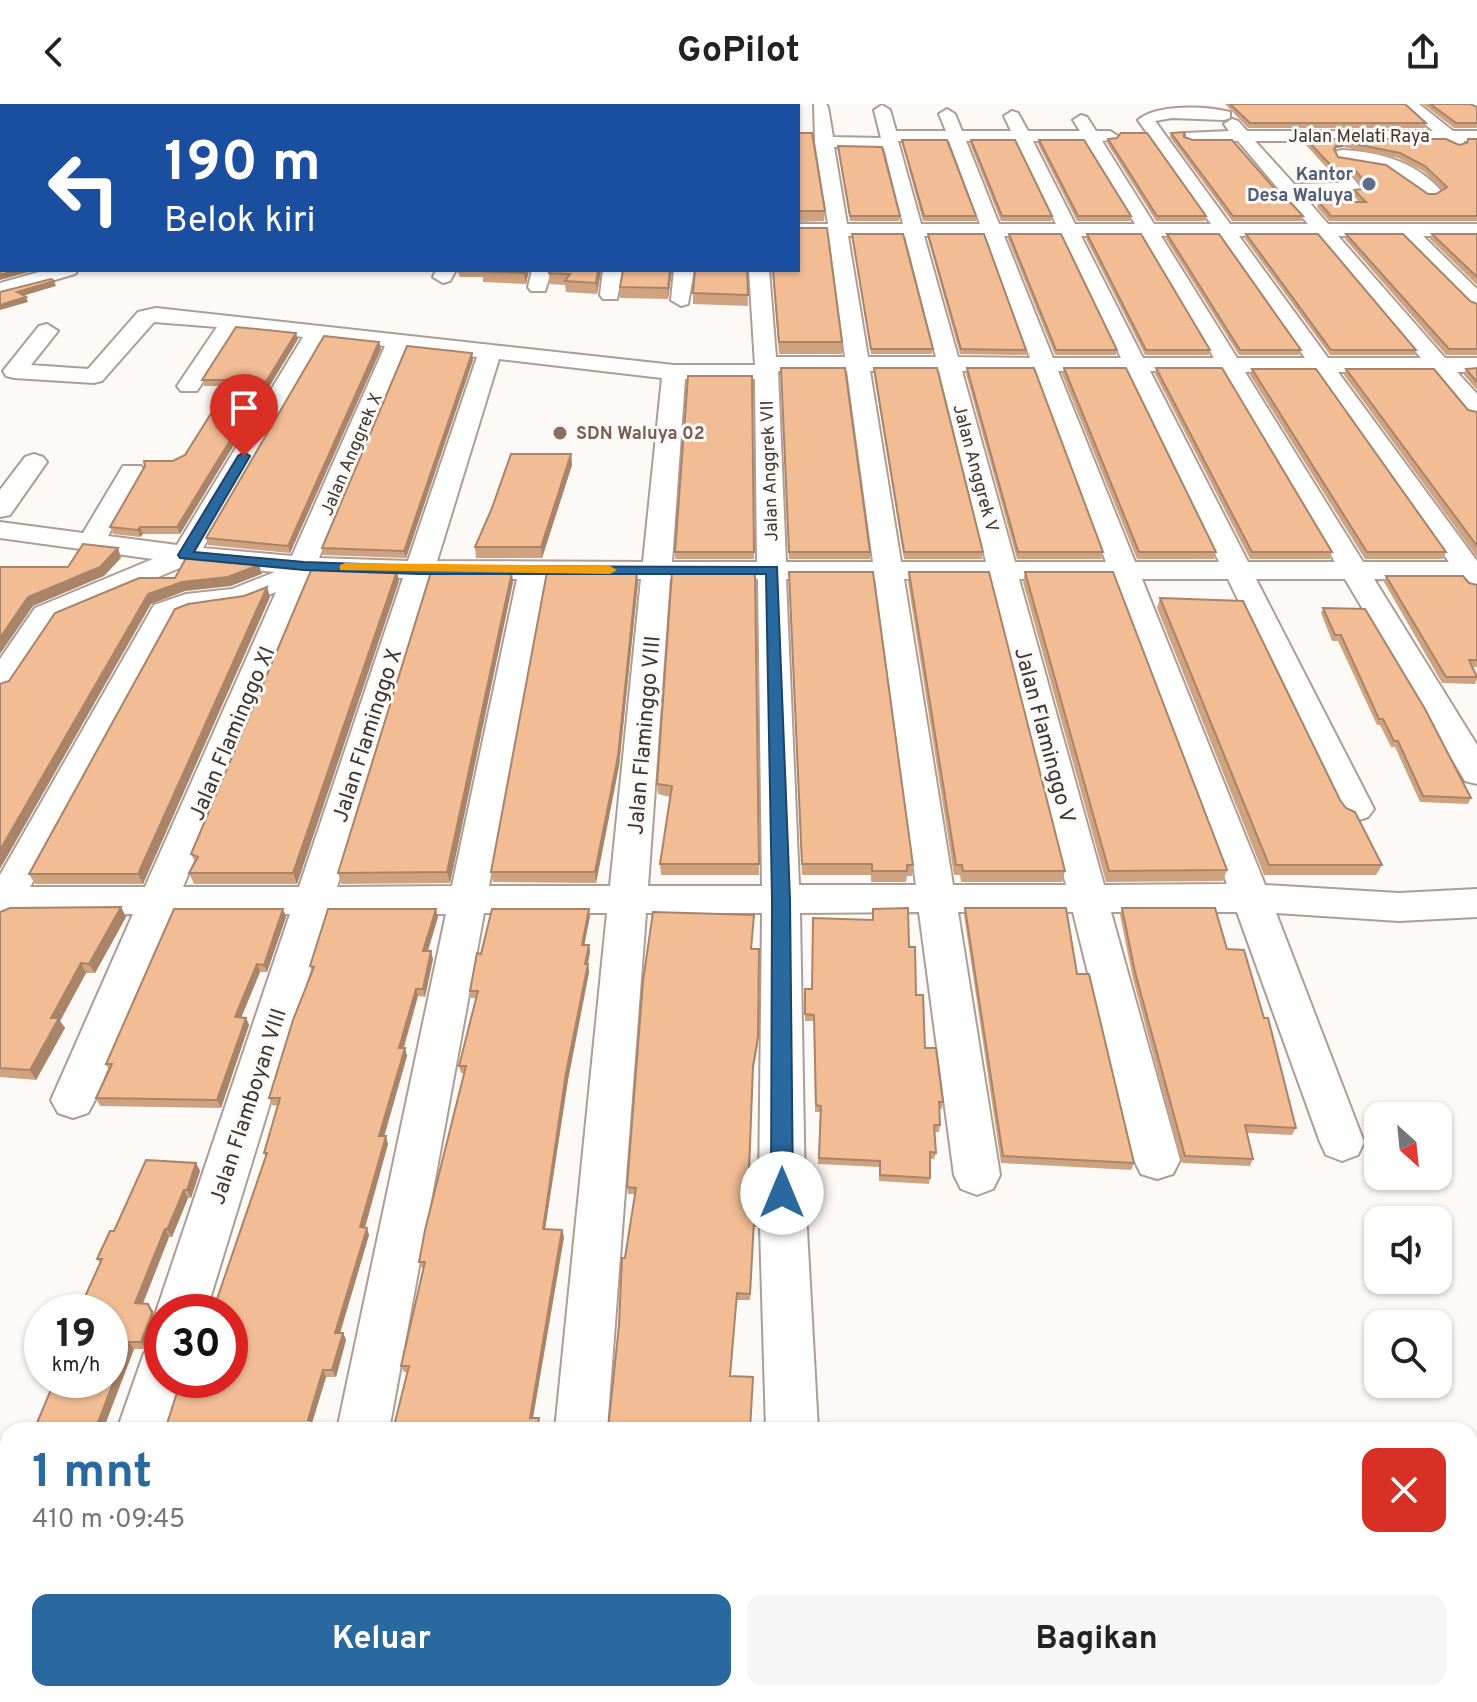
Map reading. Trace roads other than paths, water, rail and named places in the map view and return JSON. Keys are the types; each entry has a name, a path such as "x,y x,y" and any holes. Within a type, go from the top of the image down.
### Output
{"street":[{"path":"1409,104 1450,136 1472,144"},
{"path":"820,107 977,1175"},
{"name":"Jalan Anggrek V","path":"882,110 1003,570"},
{"path":"1475,574 1156,136 1146,117 1219,110 1477,409"},
{"path":"1294,115 1315,136"},
{"path":"1012,116 1356,809"},
{"path":"1361,120 1380,136"},
{"path":"952,125 1298,1020 1342,1142"},
{"name":"Jalan Melati Raya","path":"823,142 890,139 952,125 1022,136 1086,128 1156,136 1450,136"},
{"path":"1086,128 1477,773"},
{"path":"1257,154 1288,154"},
{"path":"1318,155 1365,156 1396,163 1433,192"},
{"path":"1273,172 1333,172 1352,188 1288,190"},
{"path":"800,230 1477,230"},
{"path":"1407,230 1477,301"},
{"path":"0,290 61,272"},
{"path":"610,295 613,272"},
{"path":"681,300 684,272"},
{"name":"Jalan Anggrek VII","path":"759,272 766,368 772,570 781,899 782,1193 792,1422"},
{"path":"47,331 14,371 89,377 99,375 150,315 674,372 858,365 1477,365"},
{"path":"189,386 231,322"},
{"path":"0,682 46,614 185,555 317,332"},
{"name":"Jalan Anggrek X","path":"303,569 398,341"},
{"name":"Jalan Flaminggo X","path":"313,900 490,351"},
{"name":"Jalan Flaminggo VIII","path":"582,1422 674,372"},
{"path":"0,509 34,462"},
{"path":"91,542 132,471"},
{"path":"0,530 303,569 1238,570 1475,574"},
{"path":"1,903 165,611 186,603 237,597 303,569"},
{"name":"Jalan Flaminggo XI","path":"73,1100 303,569"},
{"path":"365,1422 533,570"},
{"name":"Jalan Flaminggo V","path":"1003,570 1157,1160"},
{"path":"1,903 1249,898 1399,907 1477,903"},
{"name":"Jalan Flamboyan VIII","path":"187,1294 313,900"},
{"path":"146,1422 153,1398"}],"place":[{"name":"Kantor Desa Waluya","path":"1369,184"},
{"name":"SDN Waluya 02","path":"560,433"}]}
